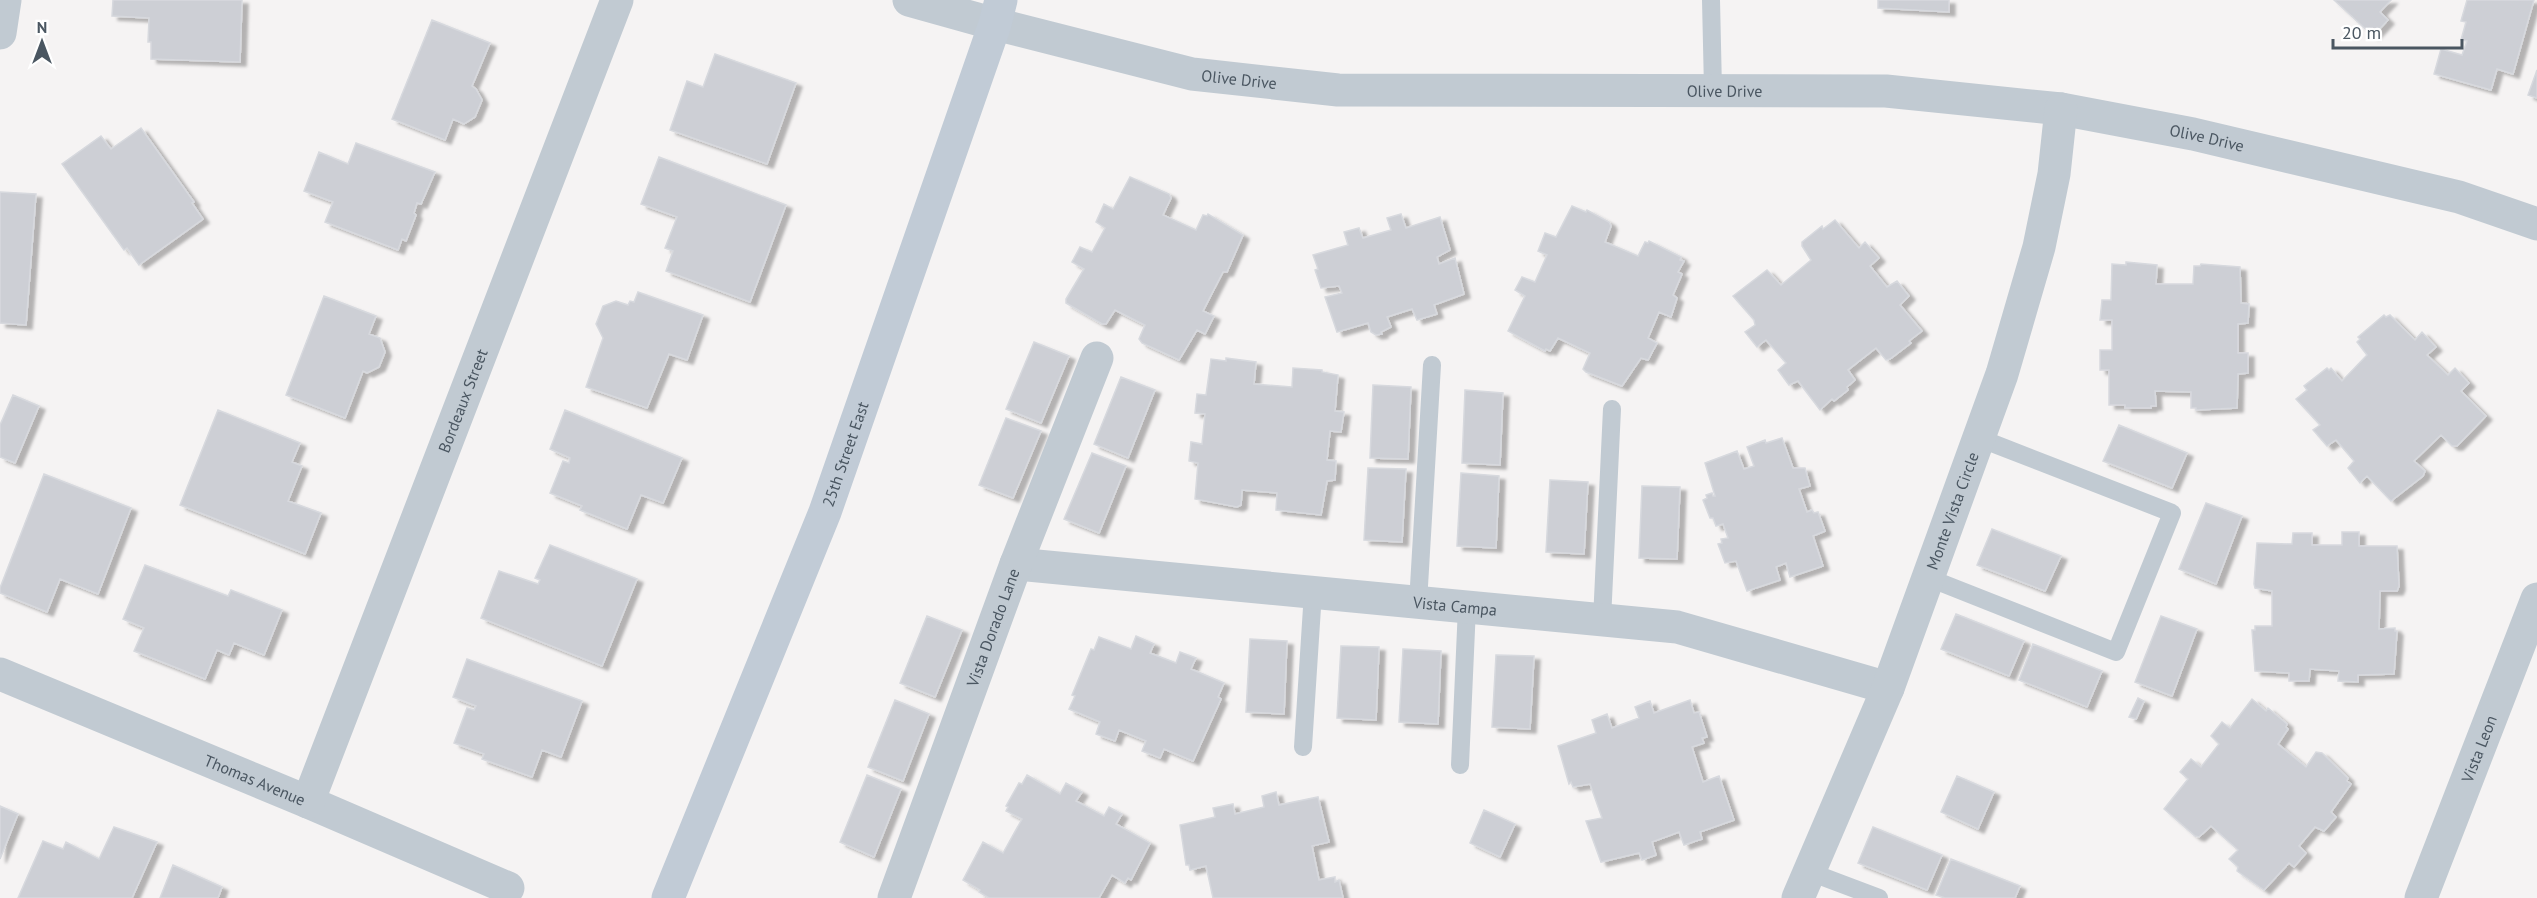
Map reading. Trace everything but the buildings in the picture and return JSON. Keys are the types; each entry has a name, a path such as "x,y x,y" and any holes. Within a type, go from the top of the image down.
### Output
{"main road":[{"name":"25th Street East","path":"668,898 825,512 998,12"}],"street":[{"path":"0,33 4,0"},
{"name":"Bordeaux Street","path":"308,802 617,0"},
{"name":"Olive Drive","path":"909,0 998,12 1192,74 1338,90 1886,91 2061,109 2193,134 2447,195 2537,224"},
{"name":"Monte Vista Circle","path":"1804,885 1888,688 2002,374 2039,247 2054,174 2061,109"},
{"name":"Vista Dorado Lane","path":"894,898 1016,564 1098,358"},
{"name":"Vista Campa","path":"1016,564 1677,627 1888,688"},
{"name":"Vista Leon","path":"2421,898 2537,598"},
{"name":"Thomas Avenue","path":"0,674 508,888"}],"lane":[{"path":"1711,0 1713,89"},
{"path":"1418,603 1432,365"},
{"path":"1602,620 1612,409"},
{"path":"1929,578 2116,652 2172,513 1979,438"},
{"path":"1303,747 1313,592"},
{"path":"1460,765 1467,607"},
{"path":"1804,885 1879,898"}]}
